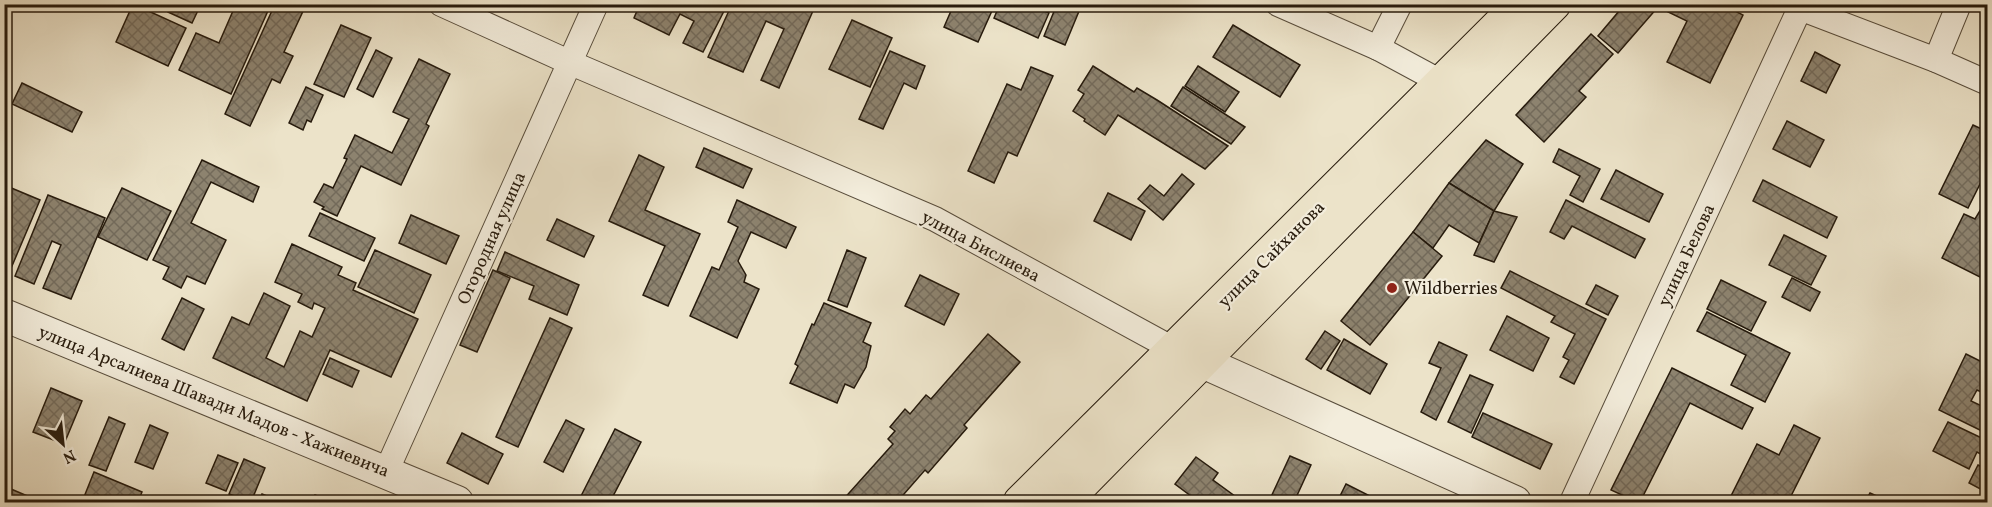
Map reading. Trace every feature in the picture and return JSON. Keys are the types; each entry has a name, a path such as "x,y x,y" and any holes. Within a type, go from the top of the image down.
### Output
{"main road":[{"name":"улица Сайханова","path":"1453,89 1520,4"},
{"name":"улица Сайханова","path":"1064,502 1189,356 1453,89 1554,4"},
{"name":"улица Сайханова","path":"1020,502 1189,356"}],"street":[{"name":"улица Бислиева","path":"441,4 570,63 935,219 1189,356 1515,502"},
{"name":"Огородная улица","path":"386,471 596,4"},
{"path":"1278,4 1378,48 1453,89"},
{"path":"1378,48 1400,4"},
{"path":"1959,4 1936,60 1988,83"},
{"name":"улица Белова","path":"1572,502 1800,8 1936,60"},
{"name":"улица Арсалиева Шавади Мадов - Хажиевича","path":"4,315 457,502"}],"building":[{"path":"133,4 186,28 168,66 116,42"},
{"path":"171,4 201,4 192,23 168,12"},
{"path":"236,4 271,4 231,94 179,70 196,33 219,43"},
{"path":"275,4 294,4 304,9 284,52 293,56 280,83 272,79 250,126 225,114"},
{"path":"640,4 711,4 724,11 703,52 683,43 694,21 680,14 669,35 634,18"},
{"path":"732,4 786,4 794,8 795,4 816,4 779,88 761,80 784,29 766,21 743,72 708,57"},
{"path":"954,4 995,4 978,42 944,27"},
{"path":"1000,4 1029,4 1049,13 1038,38 994,18"},
{"path":"1057,4 1082,4 1065,45 1044,36"},
{"path":"1625,4 1722,4 1743,15 1710,83 1667,62 1687,21 1658,7 1618,53 1598,36"},
{"path":"852,20 892,38 870,87 829,69"},
{"path":"341,25 371,38 344,97 314,84"},
{"path":"1233,25 1300,65 1280,97 1213,57"},
{"path":"1591,34 1613,54 1579,91 1586,97 1544,142 1516,115"},
{"path":"376,50 392,58 373,97 357,89"},
{"path":"890,51 925,66 916,89 904,83 883,129 859,119"},
{"path":"1815,52 1840,65 1826,93 1801,81"},
{"path":"419,59 450,74 401,185 361,166 337,216 322,209 324,207 314,202 324,184 333,188 347,159 344,158 355,135 392,153 409,119 393,112"},
{"path":"1093,66 1134,92 1137,88 1228,146 1205,169 1118,115 1105,135 1073,111 1084,94 1078,90"},
{"path":"1198,66 1239,92 1225,112 1185,86"},
{"path":"1031,67 1053,76 1017,156 1008,152 994,183 968,171 1007,84 1021,90"},
{"path":"22,83 82,112 72,132 12,104"},
{"path":"306,87 323,95 311,122 307,120 303,130 289,123"},
{"path":"1183,87 1245,127 1231,144 1171,106"},
{"path":"1787,121 1824,140 1810,167 1773,149"},
{"path":"1973,125 1988,132 1988,168 1968,208 1939,194"},
{"path":"1486,140 1523,164 1494,211 1449,183"},
{"path":"704,148 752,169 743,188 696,167"},
{"path":"1559,149 1600,169 1583,202 1570,195 1580,176 1553,162"},
{"path":"639,155 664,167 645,210 700,234 668,306 643,295 665,246 609,221"},
{"path":"202,160 259,187 253,202 211,182 191,223 226,240 205,284 187,276 181,288 163,279 169,267 153,260"},
{"path":"1616,170 1663,194 1649,222 1601,199"},
{"path":"1182,174 1194,184 1163,220 1138,199 1150,185 1164,196"},
{"path":"1763,180 1837,217 1827,238 1753,201"},
{"path":"1449,183 1494,211 1479,243 1449,225 1433,248 1413,232"},
{"path":"9,187 40,200 9,273 4,271 4,199"},
{"path":"122,188 171,211 147,260 98,237"},
{"path":"1108,193 1145,211 1131,240 1094,221"},
{"path":"48,195 105,218 71,299 43,288 61,245 52,241 34,284 15,276"},
{"path":"737,200 796,227 786,248 751,232 738,261 746,275 744,282 759,289 737,338 690,316 712,267 719,270 738,227 728,222"},
{"path":"1566,200 1645,239 1635,258 1572,226 1564,239 1550,232"},
{"path":"1981,209 1988,212 1988,281 1942,258 1964,214 1975,219"},
{"path":"1494,211 1517,217 1494,262 1474,255"},
{"path":"320,213 375,238 364,261 309,236"},
{"path":"411,215 459,236 446,264 399,243"},
{"path":"557,219 594,236 584,257 547,240"},
{"name":"Wildberries","path":"1413,232 1442,256 1370,345 1341,321"},
{"path":"1784,235 1826,256 1811,285 1769,265"},
{"path":"292,244 342,267 338,275 356,283 353,290 418,319 391,377 330,350 307,401 213,358 232,317 249,325 264,293 290,306 266,358 284,367 300,331 312,337 325,308 314,303 312,309 298,302 302,294 275,282"},
{"path":"375,250 431,275 414,313 358,287"},
{"path":"847,250 866,258 847,307 828,300"},
{"path":"505,252 579,285 567,315 529,299 534,286 497,271"},
{"path":"493,270 510,278 477,352 460,345"},
{"path":"1510,271 1606,319 1574,384 1560,377 1569,360 1563,357 1575,334 1551,322 1555,316 1501,288"},
{"path":"920,275 959,294 944,325 905,306"},
{"path":"1792,278 1820,292 1810,311 1782,297"},
{"path":"1721,280 1766,302 1751,331 1707,309"},
{"path":"1596,285 1618,296 1608,315 1586,304"},
{"path":"182,298 204,309 184,350 162,339"},
{"path":"824,303 871,323 863,342 871,346 866,367 854,388 845,384 837,403 790,383 798,366 795,364 812,324 814,325"},
{"path":"1707,312 1790,353 1765,402 1731,385 1746,355 1697,331"},
{"path":"1507,316 1549,338 1533,371 1490,350"},
{"path":"550,318 572,328 518,447 496,437"},
{"path":"1325,331 1340,341 1321,369 1306,359"},
{"path":"988,334 1020,362 964,425 967,428 928,473 925,470 897,502 841,502 893,444 888,439 895,431 890,427 905,409 910,414 926,395 931,399"},
{"path":"1344,339 1387,364 1370,394 1327,370"},
{"path":"1439,342 1467,355 1436,420 1421,412 1441,368 1429,363"},
{"path":"1966,354 1988,365 1988,395 1977,390 1971,401 1988,409 1988,434 1939,410"},
{"path":"330,358 359,371 352,387 323,374"},
{"path":"1672,368 1753,408 1742,429 1690,403 1640,502 1637,502 1611,490"},
{"path":"1470,375 1493,385 1471,433 1448,422"},
{"path":"51,388 82,401 64,444 33,432"},
{"path":"1483,413 1552,444 1540,469 1472,437"},
{"path":"109,417 125,424 106,471 89,465"},
{"path":"566,420 584,429 563,472 544,462"},
{"path":"1948,422 1988,441 1988,458 1977,452 1969,469 1933,451"},
{"path":"150,425 168,433 153,469 135,462"},
{"path":"1794,425 1820,438 1788,502 1744,502 1731,496 1757,444 1779,455"},
{"path":"615,429 641,442 610,502 578,502"},
{"path":"462,433 503,454 488,484 447,463"},
{"path":"218,455 238,463 226,491 206,483"},
{"path":"1290,456 1311,465 1294,502 1277,502 1270,499"},
{"path":"1196,457 1218,473 1213,480 1243,502 1199,502 1175,484"},
{"path":"244,459 265,468 251,502 229,494"},
{"path":"1978,465 1988,470 1988,493 1969,483"},
{"path":"94,472 142,492 138,502 82,502"},
{"path":"1346,484 1374,498 1372,502 1337,502"},
{"path":"11,489 32,498 30,502 6,502"},
{"path":"1870,493 1890,502 1865,502"},
{"path":"262,494 274,499 273,502 259,502"},
{"path":"315,495 332,502 312,502"}],"place":[{"name":"Wildberries","path":"1392,288"}]}
